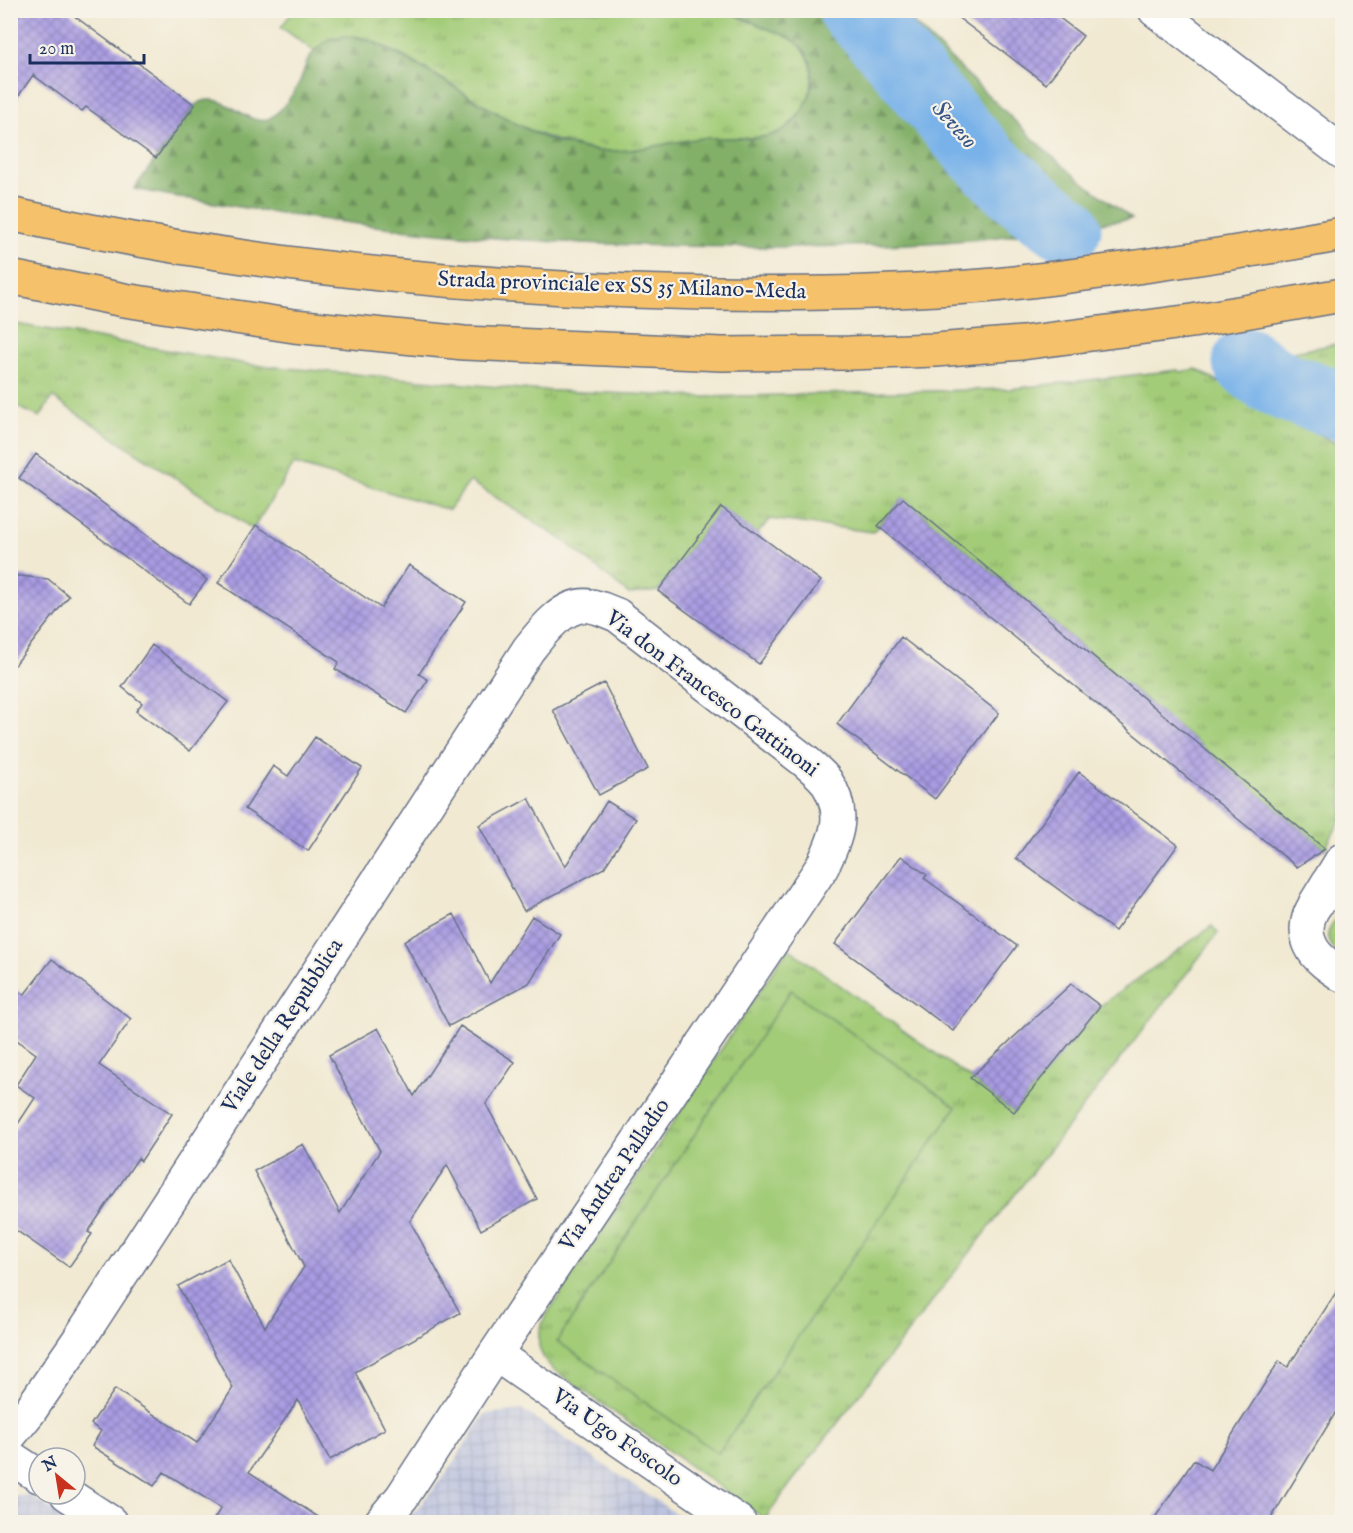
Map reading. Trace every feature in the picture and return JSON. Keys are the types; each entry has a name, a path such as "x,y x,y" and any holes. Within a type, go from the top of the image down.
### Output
{"highway":[{"name":"Strada provinciale ex SS 35 Milano-Meda","path":"10,214 95,232 260,260 346,271 512,286 685,293 770,294 983,286 1177,261 1342,234"},
{"path":"10,277 124,300 294,326 464,343 722,354 849,353 1022,344 1240,313 1342,295"}],"street":[{"path":"1155,10 1342,152"},
{"name":"Via don Francesco Gattinoni","path":"556,618 575,608 588,605 617,615 805,761 825,780 837,802 838,823"},
{"name":"Viale della Repubblica","path":"10,1436 78,1341 528,650 556,618"},
{"name":"Via Andrea Palladio","path":"381,1522 402,1497 495,1354 822,867 834,842 838,823"},
{"path":"1342,861 1307,919 1307,934 1311,947 1320,958 1342,975"},
{"path":"1314,905 1325,895 1342,889"},
{"name":"Via Ugo Foscolo","path":"495,1354 739,1522"},
{"path":"10,1457 27,1468"},
{"path":"85,1506 110,1522"}],"shaded area":[{"path":"523,1410 688,1522 406,1522 445,1475 485,1414"},
{"path":"27,1495 27,1506 46,1506 71,1522 11,1522 11,1497"}],"green space":[{"path":"294,10 727,11 786,36 799,45 808,56 812,70 811,85 809,96 798,116 778,133 752,138 703,139 631,150 597,151 527,129 426,69 373,41 351,36 341,37 326,42 314,51 281,27"},
{"path":"727,11 827,11 890,74 976,181 1025,233 951,241 838,246 714,247 569,242 420,231 256,210 134,189 195,105 205,100 215,100 253,119 270,118 290,98 315,50 331,39 344,36 364,39 383,47 525,129 572,146 614,151 704,138 756,138 776,134 798,117 807,101 812,83 809,58 802,48 790,38"},
{"path":"869,11 901,11 1046,151 1132,219 1100,223 1073,206 1022,165"},
{"path":"10,323 253,365 532,390 705,397 1009,389 1196,369 1254,402 1342,446 1342,817 1325,849 903,498 873,532 770,519 757,534 721,508 658,591 629,594 563,540 470,481 449,510 294,464 253,529 52,397 40,417 11,404"},
{"path":"1342,343 1342,377 1288,353"},
{"path":"1342,914 1342,957 1329,942 1328,933 1332,924"},
{"path":"1212,926 1218,933 765,1519 553,1369 543,1357 539,1339 545,1317 788,948 1014,1112 1100,1006"},
{"path":"791,990 956,1107 718,1453 557,1341"}],"building":[{"path":"22,10 66,10 195,105 156,158 86,107 82,111 33,75 10,108 10,27"},
{"path":"948,10 1049,10 1083,36 1046,84"},
{"path":"36,454 207,580 189,604 19,478"},
{"path":"903,498 1325,849 1297,867 878,526"},
{"path":"721,507 821,581 759,664 658,591"},
{"path":"256,525 381,608 409,565 466,602 419,674 428,680 406,713 335,669 339,662 218,583"},
{"path":"10,575 48,579 69,596 10,671"},
{"path":"901,637 999,713 935,799 837,724"},
{"path":"152,645 228,702 190,751 136,711 142,703 122,687"},
{"path":"604,683 648,769 599,795 553,710"},
{"path":"315,737 362,768 308,851 245,809 273,766 288,776"},
{"path":"1079,772 1178,845 1115,931 1016,858"},
{"path":"529,798 565,867 607,801 636,819 604,868 524,911 479,825"},
{"path":"901,856 927,875 924,878 1017,946 953,1031 835,944"},
{"path":"454,914 490,983 532,916 560,934 529,983 449,1026 404,941"},
{"path":"52,959 131,1019 99,1065 172,1114 141,1161 138,1158 88,1232 92,1234 69,1267 10,1226 10,1136 35,1098 16,1085 36,1054 10,1035 10,986 24,995"},
{"path":"1071,984 1100,1006 1014,1112 970,1078"},
{"path":"460,1026 515,1062 486,1104 537,1199 481,1230 447,1165 410,1221 460,1313 355,1372 385,1429 330,1460 298,1400 249,1472 326,1522 212,1522 221,1508 164,1472 154,1486 92,1446 101,1431 91,1424 115,1389 197,1443 233,1388 178,1286 228,1259 265,1327 304,1267 254,1171 303,1144 340,1213 380,1151 329,1055 378,1028 414,1096"},
{"path":"1342,1283 1342,1402 1269,1522 1152,1522 1194,1460 1210,1470 1279,1361 1288,1367"}],"waterway":[{"name":"Seveso","path":"853,10 993,167 1023,195 1067,228"},
{"name":"Seveso","path":"1247,362 1268,378 1289,388 1342,406"}]}
